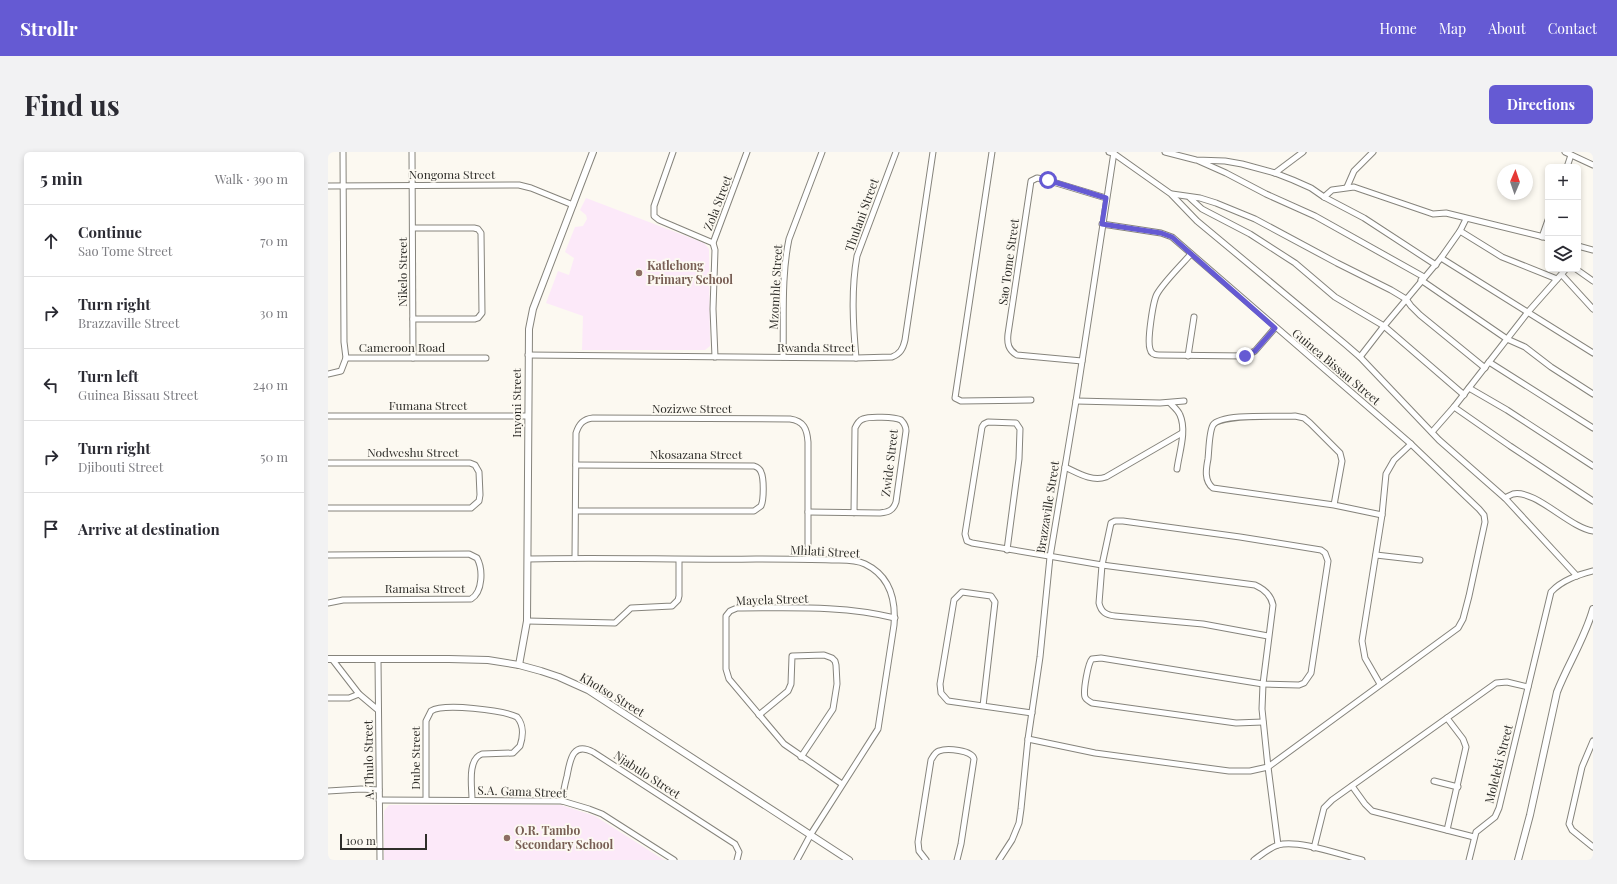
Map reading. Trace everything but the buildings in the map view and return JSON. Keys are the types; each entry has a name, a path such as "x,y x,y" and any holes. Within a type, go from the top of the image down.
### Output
{"street":[{"name":"Cameroon Road","path":"343,152 346,358 486,358"},
{"name":"Nikelo Street","path":"412,152 413,358"},
{"name":"Inyoni Street","path":"519,665 527,621 529,329 533,309 592,152"},
{"path":"673,152 654,206 654,216 659,220 713,243"},
{"name":"Zola Street","path":"715,357 713,309 715,250 713,243 747,152"},
{"name":"Mzomhle Street","path":"783,358 784,296 788,239 822,152"},
{"name":"Thulani Street","path":"856,358 853,310 857,256 896,152"},
{"name":"Rwanda Street","path":"528,354 783,358 892,357 900,352 903,347 932,152"},
{"path":"992,152 955,398 961,401 1031,400"},
{"path":"1165,152 1196,160 1315,216 1423,278 1507,339 1525,347 1551,367 1593,394"},
{"path":"1275,173 1303,152"},
{"path":"1347,187 1354,171 1373,152"},
{"path":"1565,152 1593,165"},
{"path":"1113,153 1171,194 1197,221 1360,357 1432,432 1505,498 1576,576"},
{"name":"Brazzaville Street","path":"999,860 1008,849 1019,823 1028,739 1040,657 1050,557 1076,401 1113,153"},
{"path":"1568,164 1571,155"},
{"path":"1196,160 1225,161 1275,173 1312,188 1364,218 1436,265"},
{"name":"Sao Tome Street","path":"1082,361 1017,355 1012,352 1008,345 1008,334 1031,181 1036,178 1043,179 1106,198"},
{"name":"Nongoma Street","path":"328,186 524,186 573,205"},
{"path":"1324,196 1329,191 1347,187 1362,189 1433,214 1446,213 1545,237"},
{"path":"1171,194 1190,198 1200,198 1255,218 1337,263 1391,290 1406,299 1410,306 1420,315 1485,368"},
{"path":"1190,198 1202,209 1250,234 1295,263 1335,297 1384,326 1464,395"},
{"path":"1360,357 1423,278 1436,265 1460,231 1466,218"},
{"name":"Guinea Bissau Street","path":"1102,224 1166,235 1191,254 1411,444 1484,515 1484,525 1469,596 1461,624 1458,628 1380,684"},
{"path":"413,228 474,228 479,230 481,233 482,314 475,319 413,319"},
{"path":"1460,231 1502,257 1557,280"},
{"path":"1581,247 1593,250"},
{"path":"1191,254 1158,293 1154,302 1149,344 1151,352 1155,355 1245,356 1250,355 1255,351 1275,328"},
{"path":"1441,258 1593,354"},
{"path":"1580,272 1593,281"},
{"path":"1432,432 1464,395 1528,312 1562,274 1593,309"},
{"path":"1188,356 1194,317"},
{"path":"328,374 341,371 346,358"},
{"path":"1489,362 1593,428"},
{"path":"1469,388 1507,410 1593,466"},
{"path":"1076,401 1170,403 1184,401"},
{"path":"1170,403 1181,416 1182,433 1177,469"},
{"path":"1454,407 1593,501"},
{"name":"Fumana Street","path":"328,416 528,416"},
{"path":"1334,505 1342,461 1340,453 1310,422 1304,418 1295,416 1231,418 1218,421 1212,427 1206,473 1209,484 1213,488 1334,505 1382,515"},
{"name":"Zwide Street","path":"808,512 854,513 885,513 894,507 906,431 904,424 898,419 865,418 856,424 854,513"},
{"name":"Nozizwe Street","path":"575,558 576,433 578,426 587,419 795,420 800,422 807,430 808,442 808,559"},
{"path":"1007,550 1019,459 1020,428 1016,423 988,422 982,427 965,538 972,543 1007,550 1102,565 1255,585 1265,591 1272,600 1273,605 1263,684 1263,722 1278,845"},
{"path":"1065,467 1092,479 1098,480 1106,477 1182,433"},
{"path":"1028,739 1095,753 1229,770 1250,771 1268,767 1380,684 1365,658 1362,644 1382,515 1385,480 1388,468 1394,460 1411,444"},
{"name":"Nodweshu Street","path":"328,463 470,463 475,466 479,472 480,495 479,501 471,508 328,508"},
{"name":"Nkosazana Street","path":"576,465 754,466 759,469 762,474 763,495 761,506 754,511 576,511"},
{"path":"1505,498 1513,494 1532,498 1582,527 1593,530"},
{"path":"1263,722 1236,724 1095,704 1088,700 1085,695 1089,664 1092,659 1098,658 1263,684 1299,685 1307,680 1310,673 1328,557 1323,551 1240,537 1117,520 1111,523 1102,565 1099,603 1100,608 1105,613 1115,616 1203,624 1268,636"},
{"name":"Ramaisa Street","path":"328,555 469,554 477,558 480,574 479,590 475,597 471,599 343,600 328,603"},
{"path":"1376,555 1420,560"},
{"name":"Mhlati Street","path":"528,559 808,559 855,561 870,566 881,576 893,596 895,618 878,729 811,834"},
{"path":"527,621 612,623 618,622 631,608 672,606 675,604 679,596 679,560"},
{"name":"Moleleki Street","path":"1474,837 1476,832 1498,813 1551,592 1561,584 1576,576 1593,571"},
{"path":"983,706 995,602 991,596 962,592 954,600 940,684 940,691 943,697 948,701 983,706 1032,713"},
{"name":"Mayela Street","path":"842,784 801,757 779,740 730,679 726,669 726,621 730,611 737,608 842,609 895,618"},
{"path":"1518,860 1533,802 1557,692 1564,673 1583,636 1593,609"},
{"path":"758,715 788,691 792,656 824,655 832,658 835,661 836,666 837,684 834,706 801,757"},
{"path":"330,659 359,694 378,710"},
{"name":"Khotso Street","path":"330,659 488,660 519,665 560,677 588,690 849,860"},
{"name":"A. Thulo Street","path":"378,660 380,860"},
{"path":"1314,848 1324,808 1328,803 1499,682 1507,682 1528,687"},
{"path":"328,698 349,698 359,694"},
{"name":"Dube Street","path":"426,799 426,721 430,712 440,708 485,709 517,717 520,720 522,730 520,746 513,753 487,753 478,755 473,764 472,800"},
{"path":"1447,718 1464,739 1466,747 1447,830"},
{"path":"1593,741 1582,767 1569,824 1572,830 1593,847"},
{"name":"Njabulo Street","path":"562,801 571,757 577,750 585,749 593,752 735,844 739,852 737,860"},
{"path":"926,860 919,851 918,842 931,760 937,752 944,750 965,751 973,755 974,759 957,860"},
{"path":"1434,781 1458,787"},
{"path":"1352,786 1372,811 1474,837 1469,860"},
{"path":"328,791 361,789 379,790"},
{"name":"S.A. Gama Street","path":"379,800 426,799 562,801 589,808 602,814 674,860"},
{"path":"797,860 811,834"},
{"path":"1254,860 1278,845 1290,844 1314,848 1362,860"}],"shaded area":[{"name":"Katlehong Primary School","path":"586,198 704,243 709,249 710,346 705,350 582,350 583,316 546,303 558,271 569,275 574,258 565,252 575,227 583,226 587,219 586,215 580,210"},
{"name":"O.R. Tambo Secondary School","path":"389,805 561,805 595,816 664,860 384,860 384,811"}],"place":[{"name":"Katlehong Primary School","path":"639,273"},
{"name":"O.R. Tambo Secondary School","path":"507,838"}],"route":[{"path":"1048,180 1106,198 1102,224 1161,233 1172,237 1275,328 1255,351 1250,355 1245,356"}]}
